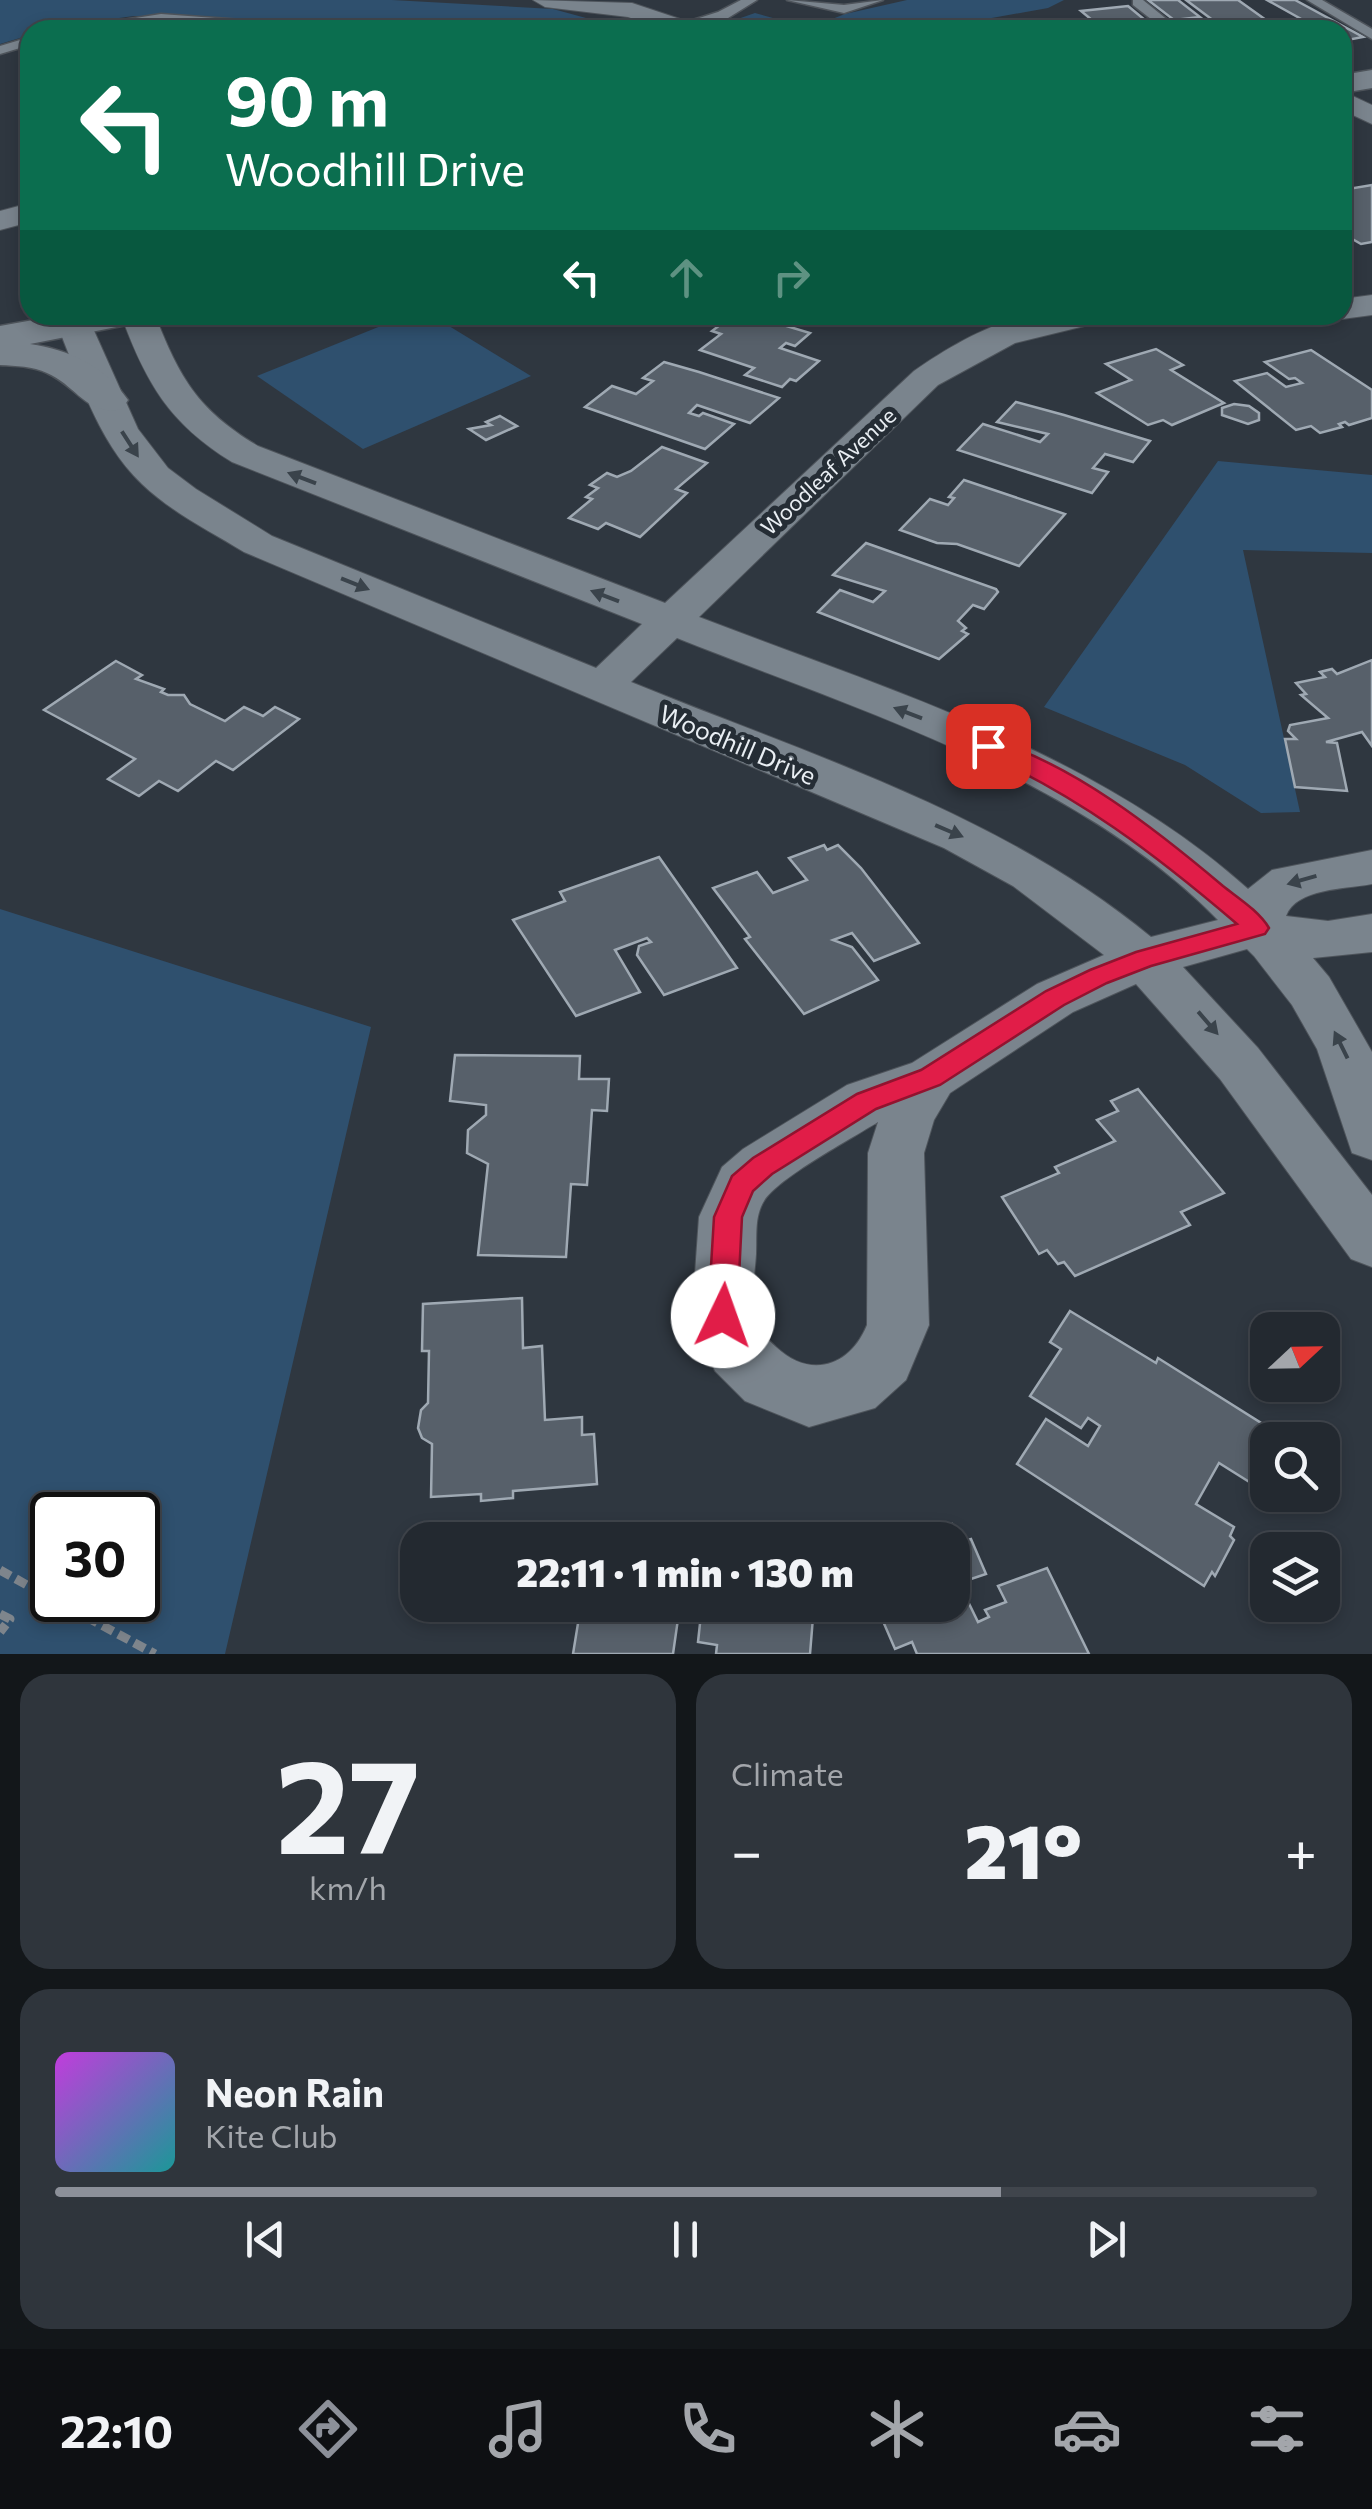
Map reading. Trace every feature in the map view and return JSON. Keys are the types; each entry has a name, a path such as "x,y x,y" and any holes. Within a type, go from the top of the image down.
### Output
{"main road":[{"path":"0,338 52,325"},
{"path":"0,353 51,359 76,368 107,400"}],"street":[{"path":"546,0 632,10 661,20"},
{"name":"Woodhill Drive","path":"74,325 123,436 143,464 175,492 258,544 1018,863 1064,892 1145,958 1230,1049 1372,1242"},
{"path":"142,325 167,386 210,434 284,472 963,735 1038,769 1164,848 1256,928 1306,986 1340,1040 1359,1086 1372,1137"},
{"name":"Woodleaf Avenue","path":"601,686 926,378 995,337 1033,325"},
{"path":"1256,928 1268,898 1289,882 1372,867"},
{"path":"930,1078 908,1115 896,1153 898,1325 884,1360 853,1388 808,1397 767,1380 737,1351 723,1316 728,1217 742,1184 763,1166 866,1101 930,1078 1055,998 1145,958 1256,928 1303,941 1344,941 1372,933"}],"lane":[{"path":"708,20 751,0"},
{"path":"793,0 844,9 876,0"},
{"path":"1314,0 1347,20"},
{"path":"1138,2 1161,20"},
{"path":"145,20 188,20"}],"path":[{"path":"0,1570 30,1586"},
{"path":"0,1614 10,1619 0,1632"},
{"path":"96,1622 154,1654"}],"shaded area":[{"path":"0,0 392,0 553,9 593,20 134,16 20,20 20,38 0,44"},
{"path":"907,0 1064,0 1048,8 981,20 830,20"},
{"path":"755,13 780,20 735,20"},
{"path":"383,325 447,325 531,376 363,449 257,376"},
{"path":"1218,461 1372,475 1372,553 1243,550 1300,812 1261,813 1185,765 1044,707"},
{"path":"0,909 371,1027 225,1654 0,1654"}],"building":[{"path":"1148,0 1178,0 1200,17 1174,20"},
{"path":"1186,0 1238,0 1266,20 1213,20"},
{"path":"1267,0 1295,0 1332,20 1303,20"},
{"path":"1128,6 1145,20 1092,20 1081,11"},
{"path":"1372,185 1372,242 1361,244 1352,239 1352,188"},
{"path":"720,325 783,325 810,333 795,346 786,343 780,348 819,361 796,381 790,379 782,387 745,375 754,368 700,350 721,334 712,331"},
{"path":"1156,349 1183,365 1171,370 1224,403 1172,425 1163,420 1148,425 1097,393 1131,380 1106,364"},
{"path":"1311,350 1372,390 1372,418 1349,425 1345,422 1339,424 1342,427 1320,433 1311,426 1296,430 1235,381 1267,373 1286,387 1302,383 1265,362"},
{"path":"664,362 779,398 750,423 697,405 689,413 703,413 734,424 705,449 585,407 612,386 636,394 653,381 643,378"},
{"path":"1016,402 1150,441 1133,462 1105,454 1093,468 1108,472 1092,493 958,450 983,424 1040,442 1048,434 997,422"},
{"path":"1234,404 1249,406 1259,413 1259,420 1248,424 1222,415 1222,408"},
{"path":"500,416 517,426 486,440 469,429 491,425 486,422"},
{"path":"662,447 707,463 676,489 687,493 640,537 606,523 598,529 569,518 592,499 586,497 598,488 590,485 607,473 617,477 631,471"},
{"path":"964,480 1065,514 1019,566 957,544 937,543 900,530 930,499 948,505 954,498 949,497"},
{"path":"866,543 998,592 984,609 973,605 958,621 968,634 939,659 818,612 840,590 873,602 885,591 833,575"},
{"path":"1372,660 1372,746 1362,732 1326,742 1337,743 1347,791 1295,787 1285,739 1296,739 1288,731 1290,725 1328,718 1301,695 1306,694 1296,683 1325,677 1320,672 1332,669 1337,674"},
{"path":"116,661 142,675 136,679 164,689 161,692 168,695 184,695 190,704 225,721 244,707 263,716 275,707 299,719 233,770 216,761 178,791 159,781 139,796 108,779 135,759 44,710"},
{"path":"824,845 827,850 838,845 861,868 919,943 874,961 852,933 833,940 852,947 878,980 804,1014 745,939 750,937 713,888 757,872 773,893 807,880 789,858"},
{"path":"659,857 737,968 664,995 637,955 639,946 651,942 647,938 615,950 640,992 576,1016 513,920 565,901 560,892"},
{"path":"455,1055 580,1056 579,1079 609,1079 607,1111 592,1110 587,1185 571,1184 566,1257 478,1255 488,1164 467,1153 468,1130 486,1115 486,1105 450,1101"},
{"path":"1138,1089 1224,1193 1181,1212 1190,1225 1075,1276 1047,1250 1039,1254 1002,1197 1059,1173 1055,1167 1115,1141 1097,1120 1118,1111 1111,1101"},
{"path":"522,1298 523,1348 542,1346 545,1420 582,1417 582,1435 594,1434 597,1484 513,1491 513,1498 481,1501 481,1494 431,1497 432,1444 422,1438 418,1428 421,1410 428,1403 429,1351 422,1351 423,1304"},
{"path":"1070,1311 1156,1363 1158,1358 1260,1422 1250,1422 1250,1482 1219,1463 1196,1504 1234,1527 1230,1536 1234,1540 1215,1576 1212,1572 1204,1586 1017,1464 1046,1419 1088,1446 1100,1426 1088,1418 1081,1428 1030,1396 1061,1349 1050,1342"},
{"path":"970,1539 971,1539 986,1574 970,1579"},
{"path":"1047,1568 1089,1654 917,1654 912,1642 895,1649 883,1622 970,1622 970,1606 978,1622 989,1617 985,1610 1006,1602 998,1586"},
{"path":"578,1622 678,1622 673,1654 573,1654"},
{"path":"700,1622 813,1622 810,1654 716,1654 717,1645 698,1642"}],"route":[{"path":"723,1316 728,1217 742,1184 763,1166 866,1101 930,1078 1055,998 1098,977 1145,958 1256,928 1164,848 1038,769 988,746"}]}
